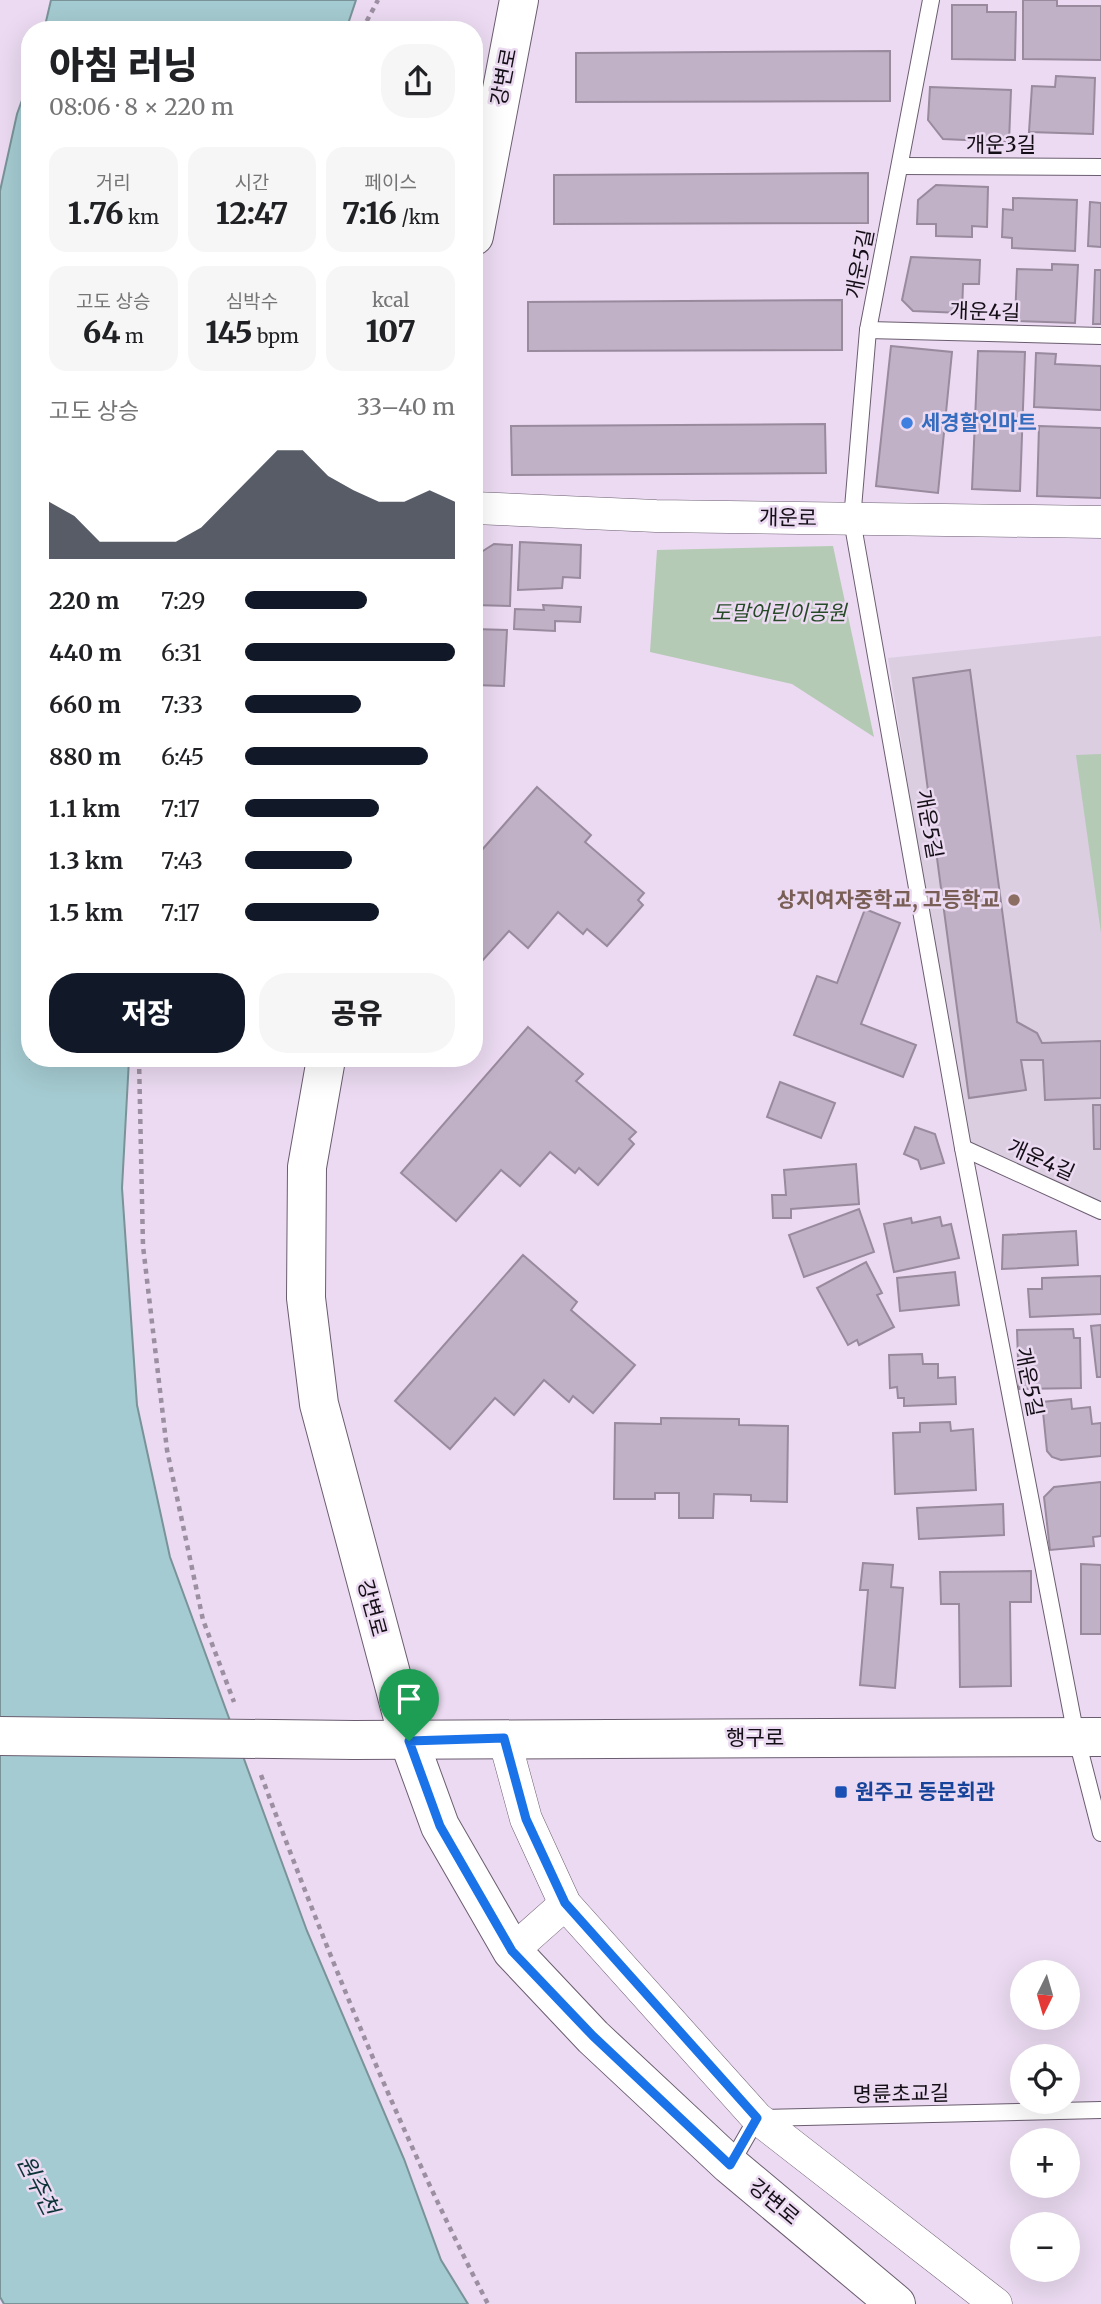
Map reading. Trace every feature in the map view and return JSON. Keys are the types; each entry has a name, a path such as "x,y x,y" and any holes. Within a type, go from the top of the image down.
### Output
{"street":[{"name":"강변로","path":"483,189 519,0"},
{"name":"개운로","path":"483,508 852,520 1101,522"},
{"name":"강변로","path":"325,1067 307,1167 306,1298 319,1404 409,1741 440,1826 512,1951 593,2036 730,2165 896,2304"},
{"name":"행구로","path":"0,1736 409,1741 504,1738 1088,1736"},
{"path":"504,1738 526,1819 565,1903 757,2118 996,2304"},
{"path":"512,1951 565,1903"}],"lane":[{"name":"개운5길","path":"931,0 868,330 852,520 963,1148 1088,1736 1101,1833"},
{"name":"개운3길","path":"900,166 1101,167"},
{"name":"개운4길","path":"868,330 1101,336"},
{"name":"개운4길","path":"963,1148 1099,1214"},
{"name":"명륜초교길","path":"757,2118 1101,2110"},
{"path":"730,2165 757,2118"}],"path":[{"path":"367,21 378,0"},
{"path":"139,1067 143,1246 167,1450 203,1620 237,1710"},
{"path":"256,1761 304,1890 443,2218 488,2304"}],"shaded area":[{"name":"상지여자중학교, 고등학교","path":"1101,636 1101,1203 964,1142 888,658"}],"green space":[{"name":"도말어린이공원","path":"833,546 874,737 792,684 650,652 657,550"},
{"path":"1101,754 1101,933 1076,755"}],"water":[{"path":"51,0 356,0 349,21 46,21"},
{"name":"원주천","path":"21,103 21,1067 129,1067 122,1188 137,1405 170,1557 307,1931 404,2159 441,2260 468,2304 4,2304 0,2297 0,191"}],"building":[{"path":"1023,0 1057,0 1057,6 1101,6 1101,60 1023,59"},
{"path":"952,5 987,5 987,12 1016,12 1015,60 952,59"},
{"path":"890,51 890,101 576,102 576,53"},
{"path":"1056,76 1095,78 1093,134 1029,132 1032,86 1055,87"},
{"path":"930,87 1011,90 1009,142 943,139 928,120"},
{"path":"868,173 868,223 554,224 554,175"},
{"path":"936,185 988,187 987,227 972,226 972,237 936,236 936,224 917,224 918,200"},
{"path":"1013,198 1077,200 1075,251 1012,248 1012,238 1002,237 1003,209 1013,210"},
{"path":"1090,202 1101,203 1101,247 1088,246"},
{"path":"911,257 980,260 979,284 963,284 962,313 913,311 902,300"},
{"path":"1052,264 1078,265 1075,323 1015,321 1017,269 1052,270"},
{"path":"1095,270 1101,270 1101,324 1093,324"},
{"path":"842,300 842,350 528,351 528,302"},
{"path":"891,346 952,352 938,493 876,486"},
{"path":"978,351 1025,352 1020,491 972,489"},
{"path":"1036,353 1056,354 1055,364 1101,366 1101,410 1034,407"},
{"path":"825,424 826,473 512,475 511,426"},
{"path":"1039,426 1101,428 1101,498 1037,496"},
{"path":"520,542 581,545 580,578 563,577 562,588 518,590"},
{"path":"494,544 512,545 510,606 483,605 483,551"},
{"path":"543,605 581,607 580,622 555,621 555,631 514,629 515,609 544,610"},
{"path":"483,629 507,630 504,686 483,685"},
{"path":"970,670 1017,1022 1037,1033 1042,1043 1101,1041 1101,1098 1045,1100 1043,1060 1021,1060 1026,1090 969,1098 913,678"},
{"path":"537,787 591,835 585,842 644,893 638,900 643,905 607,946 587,929 583,934 558,912 528,948 509,931 483,960 483,849"},
{"path":"865,909 900,923 861,1024 916,1045 903,1077 794,1035 817,976 837,983"},
{"path":"528,1027 583,1074 576,1081 636,1132 629,1139 634,1144 598,1185 579,1168 575,1173 550,1152 520,1186 501,1170 456,1221 401,1173"},
{"path":"780,1082 835,1103 821,1138 767,1117"},
{"path":"1093,1105 1101,1105 1101,1149 1094,1149"},
{"path":"915,1127 935,1134 944,1163 921,1169 918,1160 904,1154"},
{"path":"856,1164 859,1204 791,1209 791,1218 773,1218 772,1195 786,1195 784,1170"},
{"path":"859,1209 874,1252 804,1277 789,1235"},
{"path":"940,1217 942,1226 951,1224 959,1258 894,1272 884,1224 911,1218 912,1223"},
{"path":"1076,1231 1078,1265 1002,1269 1003,1235"},
{"path":"523,1255 577,1302 571,1310 635,1365 593,1413 573,1396 569,1402 544,1380 514,1415 495,1398 450,1449 395,1401"},
{"path":"866,1262 882,1293 877,1295 894,1327 859,1345 857,1340 848,1345 817,1288"},
{"path":"955,1272 959,1305 900,1311 897,1278"},
{"path":"1101,1276 1101,1314 1030,1317 1028,1289 1042,1289 1042,1278"},
{"path":"1101,1325 1101,1377 1097,1377 1091,1326"},
{"path":"1073,1329 1074,1338 1080,1338 1081,1388 1019,1389 1017,1330"},
{"path":"922,1354 923,1364 938,1364 938,1378 955,1377 956,1404 904,1406 904,1398 898,1398 897,1387 890,1388 889,1355"},
{"path":"1071,1399 1072,1409 1090,1407 1092,1424 1101,1423 1101,1456 1061,1460 1052,1457 1047,1451 1042,1402"},
{"path":"661,1418 739,1419 739,1425 788,1426 787,1502 751,1501 751,1495 714,1494 713,1518 679,1518 679,1493 655,1493 655,1499 614,1499 615,1423 661,1424"},
{"path":"950,1422 951,1431 973,1429 976,1490 895,1494 893,1433 920,1432 920,1423"},
{"path":"1101,1482 1101,1536 1093,1537 1094,1546 1050,1550 1044,1497 1054,1487"},
{"path":"1003,1504 1004,1535 919,1539 917,1508"},
{"path":"863,1563 893,1565 891,1587 903,1588 895,1688 860,1685 868,1590 860,1590"},
{"path":"1081,1564 1101,1565 1101,1634 1081,1634"},
{"path":"1031,1571 1031,1602 1010,1602 1011,1686 960,1687 959,1604 941,1604 940,1572"}],"place":[{"name":"세경할인마트","path":"907,423"},
{"name":"상지여자중학교, 고등학교","path":"1014,900"},
{"name":"원주고 동문회관","path":"841,1792"}],"route":[{"path":"504,1738 526,1819 565,1903 757,2118 730,2165 593,2036 512,1951 440,1826 409,1741 504,1738"}]}
